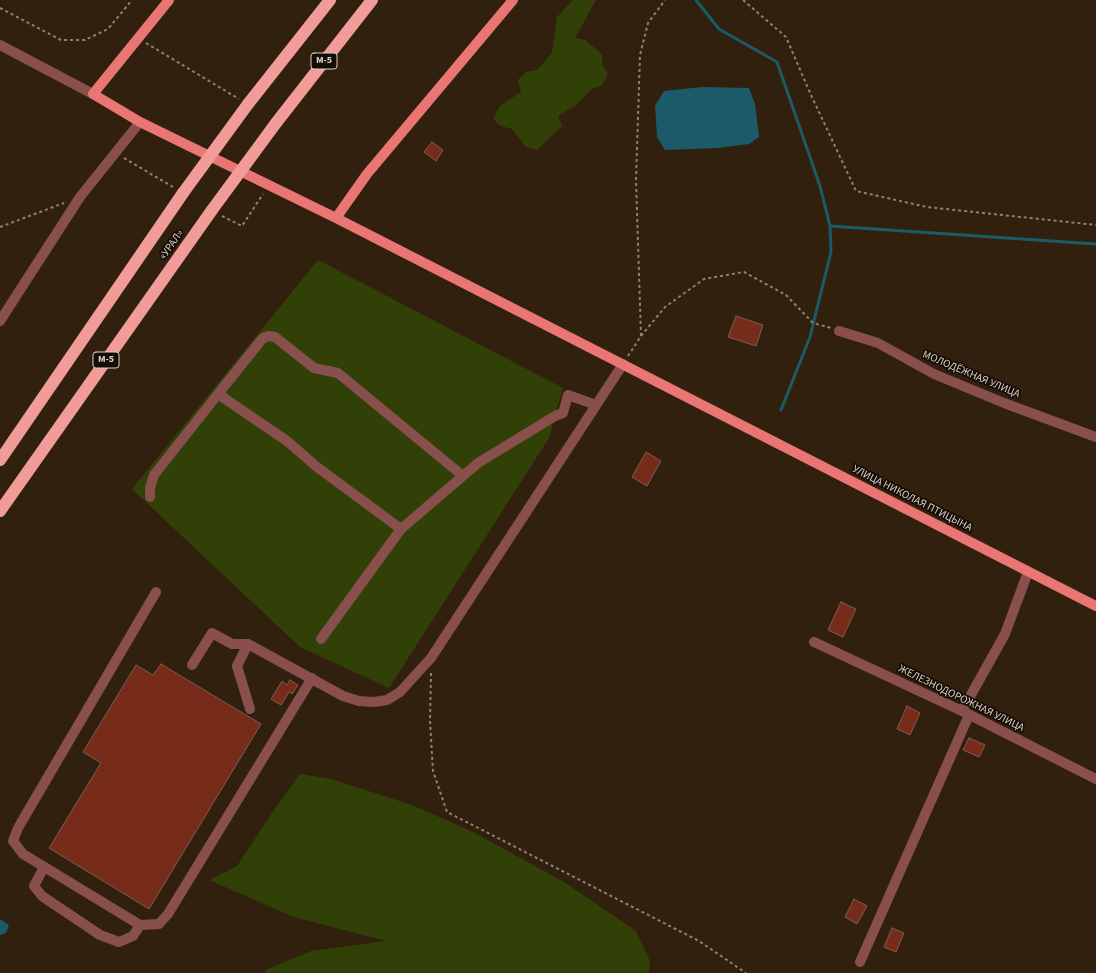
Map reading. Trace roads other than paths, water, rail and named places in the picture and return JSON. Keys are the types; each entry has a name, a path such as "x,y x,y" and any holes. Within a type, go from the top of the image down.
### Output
{"highway":[{"name":"«УРАЛ»","path":"0,460 183,193 248,104 330,0"},
{"name":"«УРАЛ»","path":"0,511 212,210 276,123 372,0"}],"main road":[{"path":"93,94 169,0"},
{"path":"336,218 368,174 513,0"},
{"name":"УЛИЦА НИКОЛАЯ ПТИЦЫНА","path":"93,94 140,122 336,218 1096,606"}],"street":[{"path":"0,45 93,94"},
{"path":"0,321 80,197 140,122"},
{"name":"МОЛОДЁЖНАЯ УЛИЦА","path":"840,331 878,343 934,374 1004,404 1096,437"},
{"path":"150,497 150,488 154,475 263,338 269,336 276,337 314,368 338,373 463,476"},
{"path":"192,665 212,633 232,644 248,644 343,696 359,702 388,700 400,692 431,658 623,364"},
{"path":"218,394 287,441 317,467 401,529"},
{"path":"321,639 401,529 478,463 555,416 563,413 568,395 596,405"},
{"path":"860,962 966,713 1005,634 1028,572"},
{"path":"156,592 18,828 13,841 23,854 140,925 159,924 168,914 312,678"},
{"name":"ЖЕЛЕЗНОДОРОЖНАЯ УЛИЦА","path":"814,642 966,713 1096,779"},
{"path":"248,644 237,666 250,709"},
{"path":"44,867 34,886 42,896 100,935 119,942 133,936 140,925"}],"water":[{"path":"702,87 749,88 755,104 759,137 749,144 718,148 665,150 657,137 655,106 664,91"},
{"path":"0,919 9,925 6,933 0,935"}],"waterway":[{"path":"696,0 719,29 777,62 820,186 830,226 831,252 810,337 781,410"},
{"path":"830,226 1096,244"}]}
